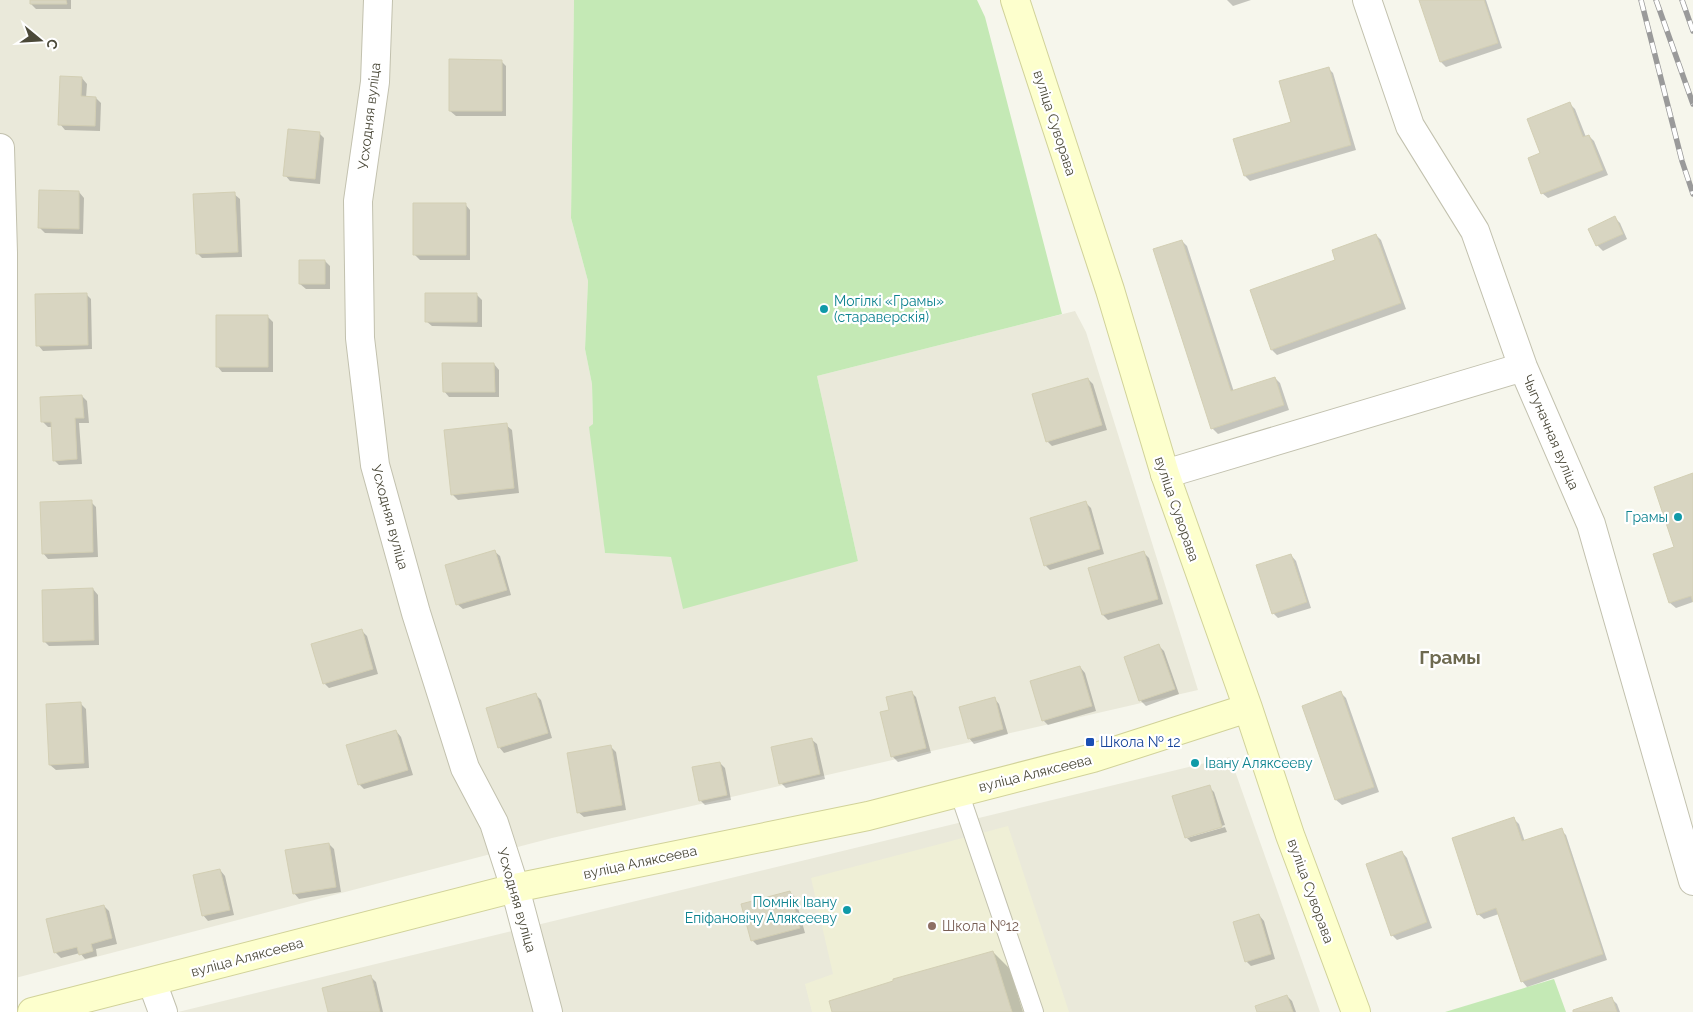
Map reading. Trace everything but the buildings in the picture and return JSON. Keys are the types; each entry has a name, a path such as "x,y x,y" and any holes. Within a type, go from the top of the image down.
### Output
{"street":[{"name":"Усходняя вуліца","path":"378,0 375,82 358,201 360,338 375,465 416,613 465,768 494,823 515,888 548,1012"},
{"name":"вуліца Суворава","path":"1015,0 1110,290 1165,474 1248,708 1290,835 1356,1012"},
{"name":"Чыгуначная вуліца","path":"1367,0 1410,126 1475,230 1523,367 1591,524 1693,881"},
{"path":"0,148 3,253 3,1012"},
{"path":"1165,474 1523,367"},
{"name":"вуліца Аляксеева","path":"32,1012 515,888 868,816 1093,758 1248,708"},
{"path":"152,982 163,1012"}],"lane":[{"path":"959,792 1034,1012"}],"shaded area":[{"path":"0,0 574,0 571,218 588,281 585,349 592,384 593,424 605,553 671,557 858,561 817,376 1075,311 1086,332 1198,690 552,838 0,982"},
{"path":"1230,757 1320,1012 178,1012"},
{"name":"Школа №12","path":"1008,826 1069,1012 812,1012 805,984 833,974 811,878"}],"green space":[{"name":"Могілкі «Грамы» (стараверскія)","path":"574,0 977,0 985,17 1062,314 817,376 858,561 683,609 671,557 605,553 589,427 593,424 592,384 585,349 588,281 571,218"},
{"path":"1554,979 1566,1012 1445,1012"}],"railway":[{"path":"1641,0 1682,161 1693,194"},
{"path":"1656,0 1693,104"},
{"path":"1682,0 1693,31"}],"place":[{"name":"Могілкі «Грамы» (стараверскія)","path":"824,309"},
{"name":"Грамы","path":"1678,517"},
{"name":"Школа № 12","path":"1090,742"},
{"name":"Івану Аляксееву","path":"1195,763"},
{"name":"Помнік Івану Епіфановічу Аляксееву","path":"847,910"},
{"name":"Школа №12","path":"932,926"}],"district":[{"name":"Грамы","path":"1450,657"}]}
